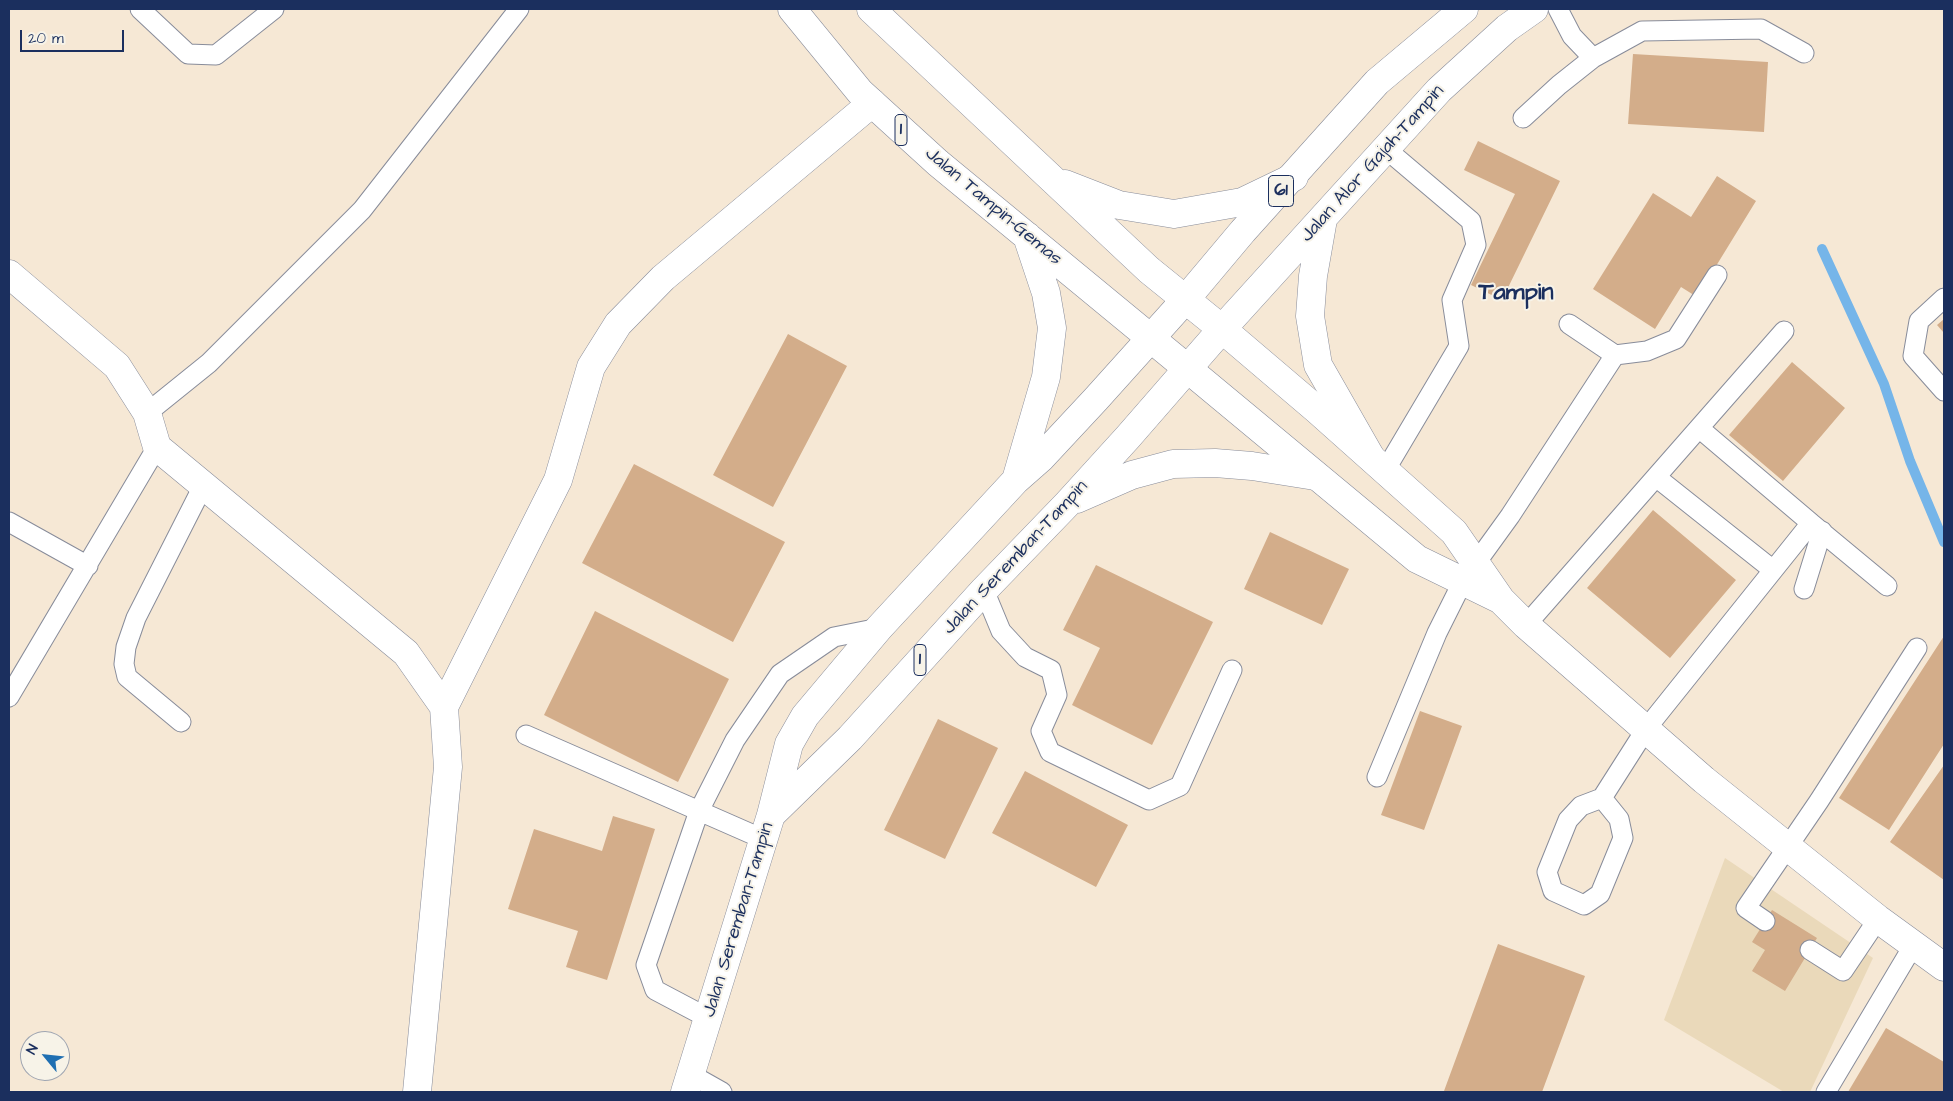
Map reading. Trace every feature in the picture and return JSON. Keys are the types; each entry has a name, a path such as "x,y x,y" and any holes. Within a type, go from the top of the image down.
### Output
{"main road":[{"name":"Jalan Tampin-Gemas","path":"792,9 860,92 938,163 1417,559 1469,572"},
{"path":"871,9 1149,270 1222,329 1378,463 1454,532 1469,572 1526,625 1704,780 1878,919 1944,968"},
{"name":"61","path":"1185,300 1243,231 1377,82 1464,9"},
{"name":"Jalan Alor Gajah–Tampin","path":"1222,329 1440,90 1507,28 1534,9"},
{"path":"417,1092 448,767 444,707 558,480 591,367 618,324 663,278 872,103"},
{"path":"1049,177 1119,206 1174,214 1242,202 1294,176"},
{"path":"1323,219 1313,276 1310,316 1318,365 1378,463"},
{"path":"1016,480 1046,377 1052,328 1046,293 1027,236"},
{"path":"9,274 117,366 147,413 157,448 406,653 444,707"},
{"name":"1","path":"767,827 789,744 801,723 835,680 879,628 1016,480 1040,458 1185,300"},
{"name":"1","path":"1188,370 1222,329"},
{"name":"Jalan Seremban-Tampin","path":"687,1083 767,827 984,590 1068,503 1188,370"},
{"path":"1068,503 1132,475 1173,464 1215,463 1252,466 1315,476"}],"lane":[{"path":"140,9 188,54 216,55 274,9"},
{"path":"147,413 208,363 362,210 520,9"},
{"path":"1558,9 1572,36 1592,58"},
{"path":"1523,118 1592,58 1642,32 1762,29 1804,53"},
{"path":"1378,463 1458,346 1452,300 1476,245 1471,221 1386,149"},
{"path":"1569,324 1615,355 1647,351 1676,338 1717,275"},
{"path":"1944,298 1919,321 1913,356 1944,392"},
{"path":"1526,625 1784,331"},
{"path":"1377,777 1437,633 1469,572 1510,516 1615,355"},
{"path":"1699,428 1887,586"},
{"path":"9,697 157,448"},
{"path":"1656,477 1773,570"},
{"path":"180,722 126,676 124,664 126,648 136,618 203,486"},
{"path":"9,522 88,566"},
{"path":"1602,798 1619,819 1623,838 1600,894 1584,905 1553,892 1547,872 1568,820 1581,806 1602,798 1646,729 1773,570 1816,527"},
{"path":"1804,589 1816,527"},
{"path":"984,590 1001,631 1025,657 1051,670 1057,695 1041,732 1050,752 1149,800 1180,786 1232,670"},
{"path":"708,1018 655,990 646,965 699,811 735,740 780,674 834,637 879,628"},
{"path":"1765,921 1746,908 1819,801 1918,648"},
{"path":"526,735 699,811 767,827"},
{"path":"1810,950 1843,971 1878,919"},
{"path":"1826,1092 1913,946"},
{"path":"687,1083 722,1092"}],"shaded area":[{"path":"1725,858 1873,958 1810,1092 1784,1092 1664,1020"}],"building":[{"path":"1633,54 1768,62 1764,132 1628,124"},
{"path":"1478,141 1560,181 1502,300 1471,285 1515,194 1464,170"},
{"path":"1717,176 1756,201 1697,297 1681,287 1655,329 1593,289 1653,193 1691,217"},
{"path":"1944,319 1944,333 1937,325"},
{"path":"788,334 847,366 773,507 713,475"},
{"path":"1792,362 1845,408 1783,481 1729,435"},
{"path":"634,464 785,542 733,642 582,563"},
{"path":"1653,510 1736,580 1670,658 1587,588"},
{"path":"1270,532 1349,569 1322,625 1244,589"},
{"path":"1096,565 1213,622 1152,745 1072,705 1100,648 1063,630"},
{"path":"595,611 729,679 678,782 544,715"},
{"path":"1944,636 1944,744 1889,830 1839,798"},
{"path":"1420,711 1462,726 1424,830 1381,815"},
{"path":"938,719 998,748 945,859 884,830"},
{"path":"1944,765 1944,880 1890,842"},
{"path":"1025,771 1128,825 1096,887 992,833"},
{"path":"613,816 655,829 607,980 566,967 578,931 508,909 534,829 602,851"},
{"path":"1772,910 1817,938 1785,991 1752,971 1765,950 1752,942"},
{"path":"1498,944 1585,976 1542,1092 1446,1092 1444,1091"},
{"path":"1886,1028 1944,1062 1944,1092 1848,1092"}],"waterway":[{"path":"1822,249 1884,384 1910,461 1944,542"}],"district":[{"name":"Tampin","path":"1516,294"}]}
